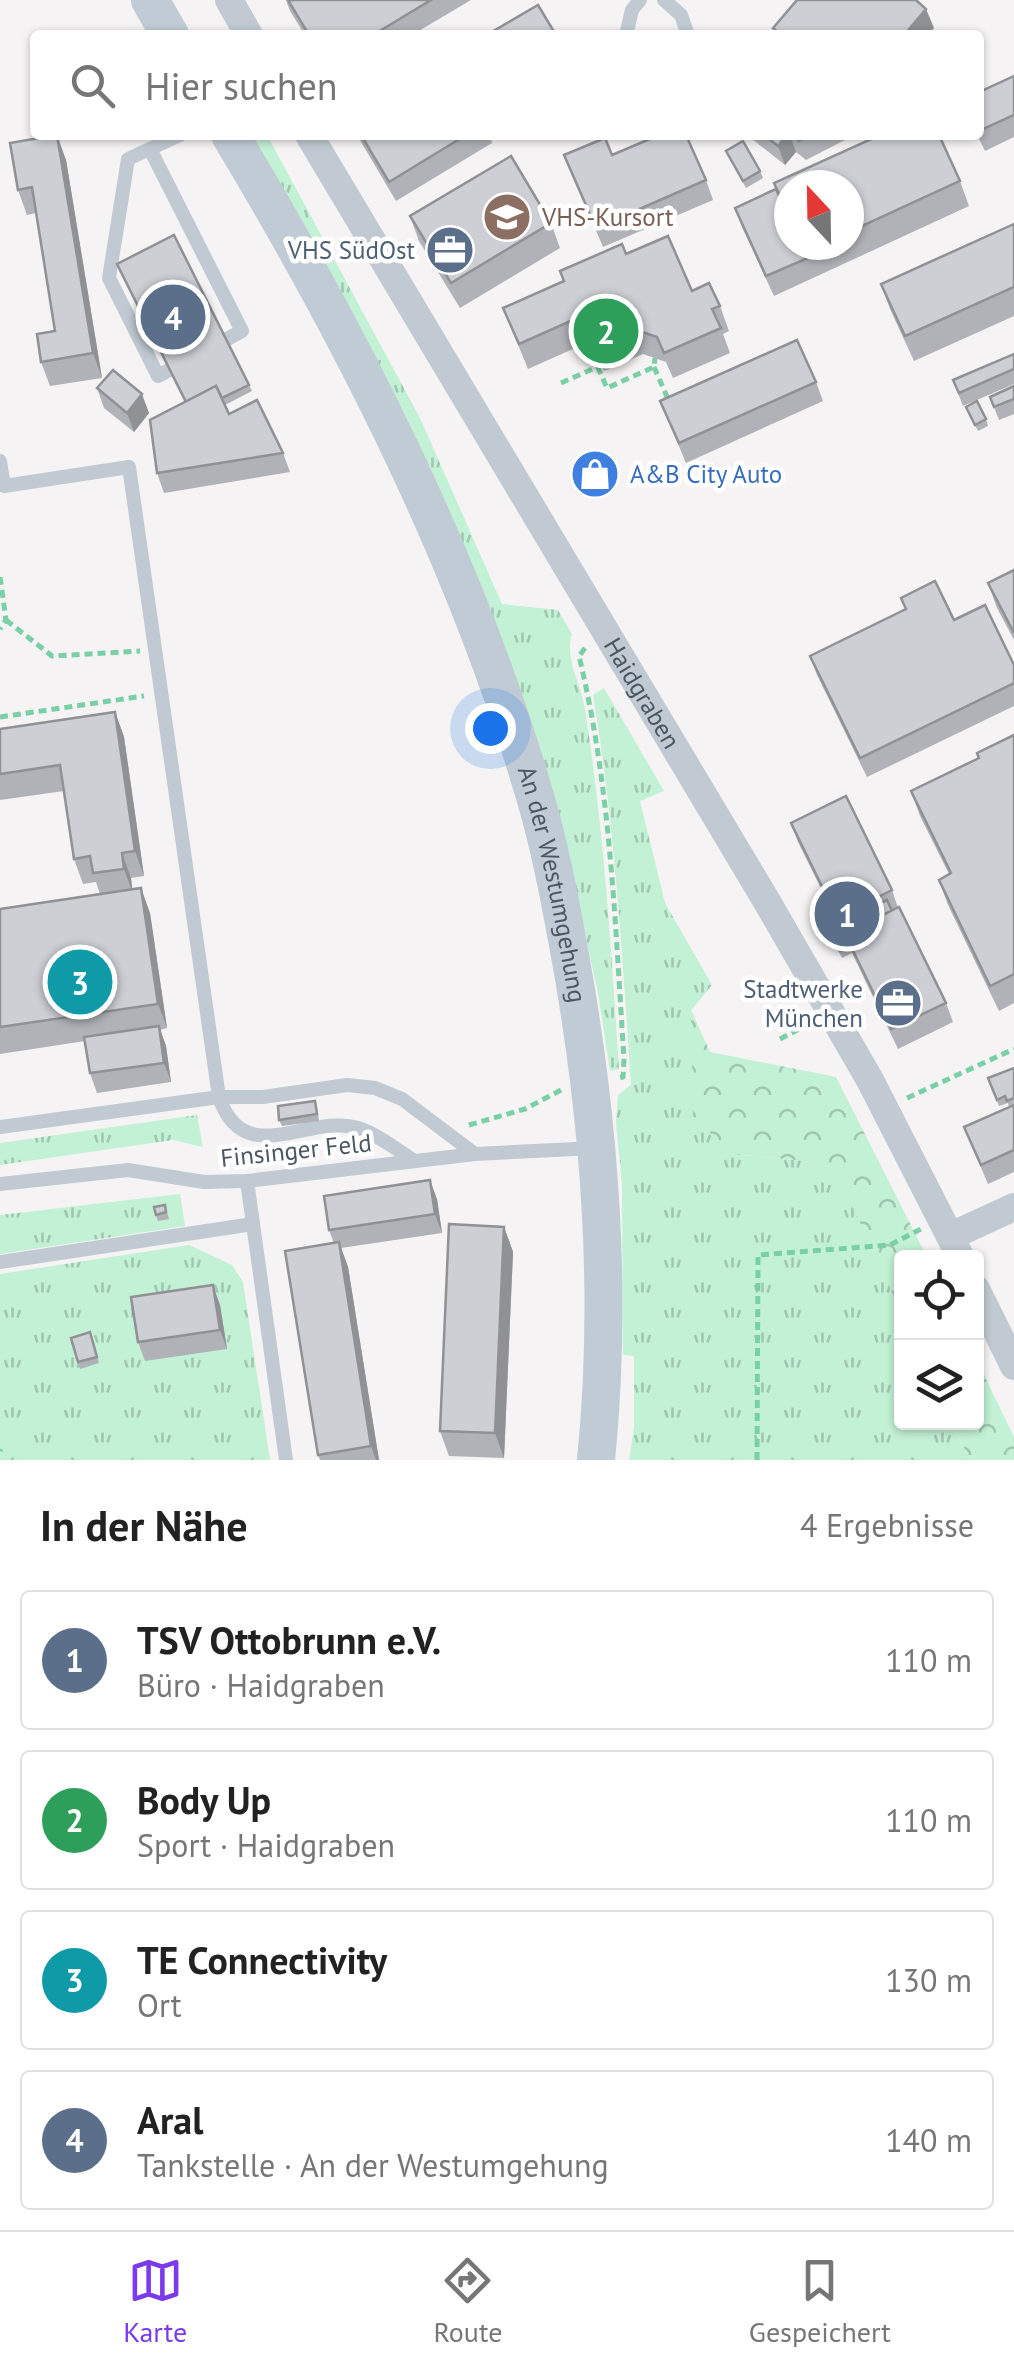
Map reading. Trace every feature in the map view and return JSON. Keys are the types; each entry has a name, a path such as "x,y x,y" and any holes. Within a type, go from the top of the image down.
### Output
{"main road":[{"path":"150,0 167,30"},
{"name":"An der Westumgehung","path":"233,140 379,408 469,607 535,796 557,885 578,1000 597,1148 603,1302 596,1460"}],"street":[{"path":"228,0 247,30"},
{"name":"Haidgraben","path":"312,140 757,884 884,1108 951,1237"},
{"path":"951,1237 1014,1207"},
{"path":"984,1305 1014,1366"}],"lane":[{"path":"627,30 632,10 640,0"},
{"path":"664,0 680,14 686,30"},
{"path":"151,151 242,331 158,376 108,278 128,158 171,140"},
{"path":"0,461 4,486 129,467 219,1097 226,1116 238,1128 259,1136 356,1127 413,1160"},
{"path":"0,1127 219,1097 264,1097 348,1086 376,1088 402,1099 475,1154"},
{"name":"Finsinger Feld","path":"0,1184 128,1170 204,1182 247,1180 475,1154 597,1148"},
{"path":"247,1180 286,1460"},
{"path":"0,1262 253,1224"}],"path":[{"path":"588,343 607,388 654,367"},
{"path":"655,358 654,367 668,399"},
{"path":"561,383 598,367"},
{"path":"0,577 6,620 0,630"},
{"path":"6,620 52,656 155,650"},
{"path":"579,656 598,746 612,876 623,1077"},
{"path":"0,717 162,694"},
{"path":"884,1108 1014,1049"},
{"path":"461,1143 465,1126 525,1110 568,1086"},
{"path":"757,1460 758,1255 951,1237"}],"green space":[{"path":"249,140 270,140 420,418 502,604 558,610 572,634 570,652 585,709 606,889 619,1069 610,1071 573,879"},
{"path":"604,688 664,791 640,801 665,903 712,985 691,1010 732,1154 806,1161 846,1190 894,1296 894,1430 955,1430 970,1460 629,1460 634,1427 634,1356 623,1355 622,1184 616,1123 618,1095 631,1085 612,841 593,695"},
{"path":"691,1010 710,1052 836,1077 923,1250 894,1250 894,1297 845,1190 806,1161 732,1154 693,1116"},
{"path":"197,1115 203,1147 173,1140 0,1165 0,1143"},
{"path":"180,1194 185,1226 0,1254 0,1215"},
{"path":"189,1245 232,1265 243,1282 270,1460 0,1460 0,1274"},
{"path":"984,1375 1014,1437 1014,1460 970,1460 955,1430 984,1430"}],"building":[{"path":"288,0 431,0 381,30 306,30"},
{"path":"797,0 916,0 926,9 908,30 773,28"},
{"path":"538,5 553,30 495,30"},
{"path":"1014,76 1014,115 984,129 984,90"},
{"path":"58,140 93,353 41,362 37,334 55,331 32,187 18,190 10,143"},
{"path":"364,140 458,140 389,182"},
{"path":"606,140 612,155 647,140 688,140 706,180 596,228 564,155"},
{"path":"869,140 941,140 960,181 864,225 864,170 803,170"},
{"path":"743,141 760,171 743,181 726,151"},
{"path":"511,156 551,223 451,283 410,216"},
{"path":"774,190 774,260 803,260 766,276 735,208"},
{"path":"1014,224 1014,287 905,336 881,284"},
{"path":"174,235 249,385 222,398 216,386 186,402 117,264"},
{"path":"668,236 692,291 709,283 720,306 712,309 721,328 664,353 657,337 634,329 595,346 582,316 519,344 503,308 564,281 560,271 622,244 626,254"},
{"path":"797,340 816,382 679,443 660,401"},
{"path":"1014,354 1014,369 959,393 953,380"},
{"path":"113,370 142,394 127,413 97,388"},
{"path":"216,386 229,414 257,400 283,453 157,473 150,420"},
{"path":"1014,386 1014,399 994,407 990,397"},
{"path":"977,401 986,419 975,425 966,407"},
{"path":"1014,570 1014,633 988,583"},
{"path":"935,581 954,620 985,605 1014,665 1014,683 860,758 810,656 906,609 901,598"},
{"path":"115,712 135,851 122,853 124,869 93,873 90,856 74,859 60,765 0,774 0,729"},
{"path":"1014,735 1014,974 990,986 939,880 951,873 911,791 979,758 977,753"},
{"path":"846,796 892,890 837,917 791,823"},
{"path":"141,888 158,1004 0,1027 0,909"},
{"path":"887,900 892,911 850,931 845,920"},
{"path":"899,907 946,1003 891,1029 845,934"},
{"path":"847,926 849,946 840,951 831,934"},
{"path":"159,1026 164,1063 90,1073 84,1037"},
{"path":"1014,1068 1014,1098 1007,1101 1005,1096 997,1100 988,1078"},
{"path":"315,1101 317,1114 279,1120 278,1106"},
{"path":"1014,1105 1014,1150 981,1165 964,1127"},
{"path":"430,1180 435,1214 329,1230 324,1196"},
{"path":"165,1205 166,1212 156,1215 154,1207"},
{"path":"449,1224 504,1227 495,1433 440,1431"},
{"path":"339,1242 371,1446 318,1455 285,1251"},
{"path":"213,1285 220,1330 138,1342 131,1297"},
{"path":"90,1332 97,1357 78,1362 71,1338"}],"place":[{"name":"VHS-Kursort","path":"507,217"},
{"name":"VHS SüdOst","path":"450,250"},
{"name":"Aral","path":"173,317"},
{"name":"Body Up","path":"606,331"},
{"name":"A&B City Auto","path":"595,474"},
{"name":"TSV Ottobrunn e.V.","path":"847,914"},
{"name":"TE Connectivity","path":"80,982"},
{"name":"Stadtwerke München","path":"898,1003"}]}
